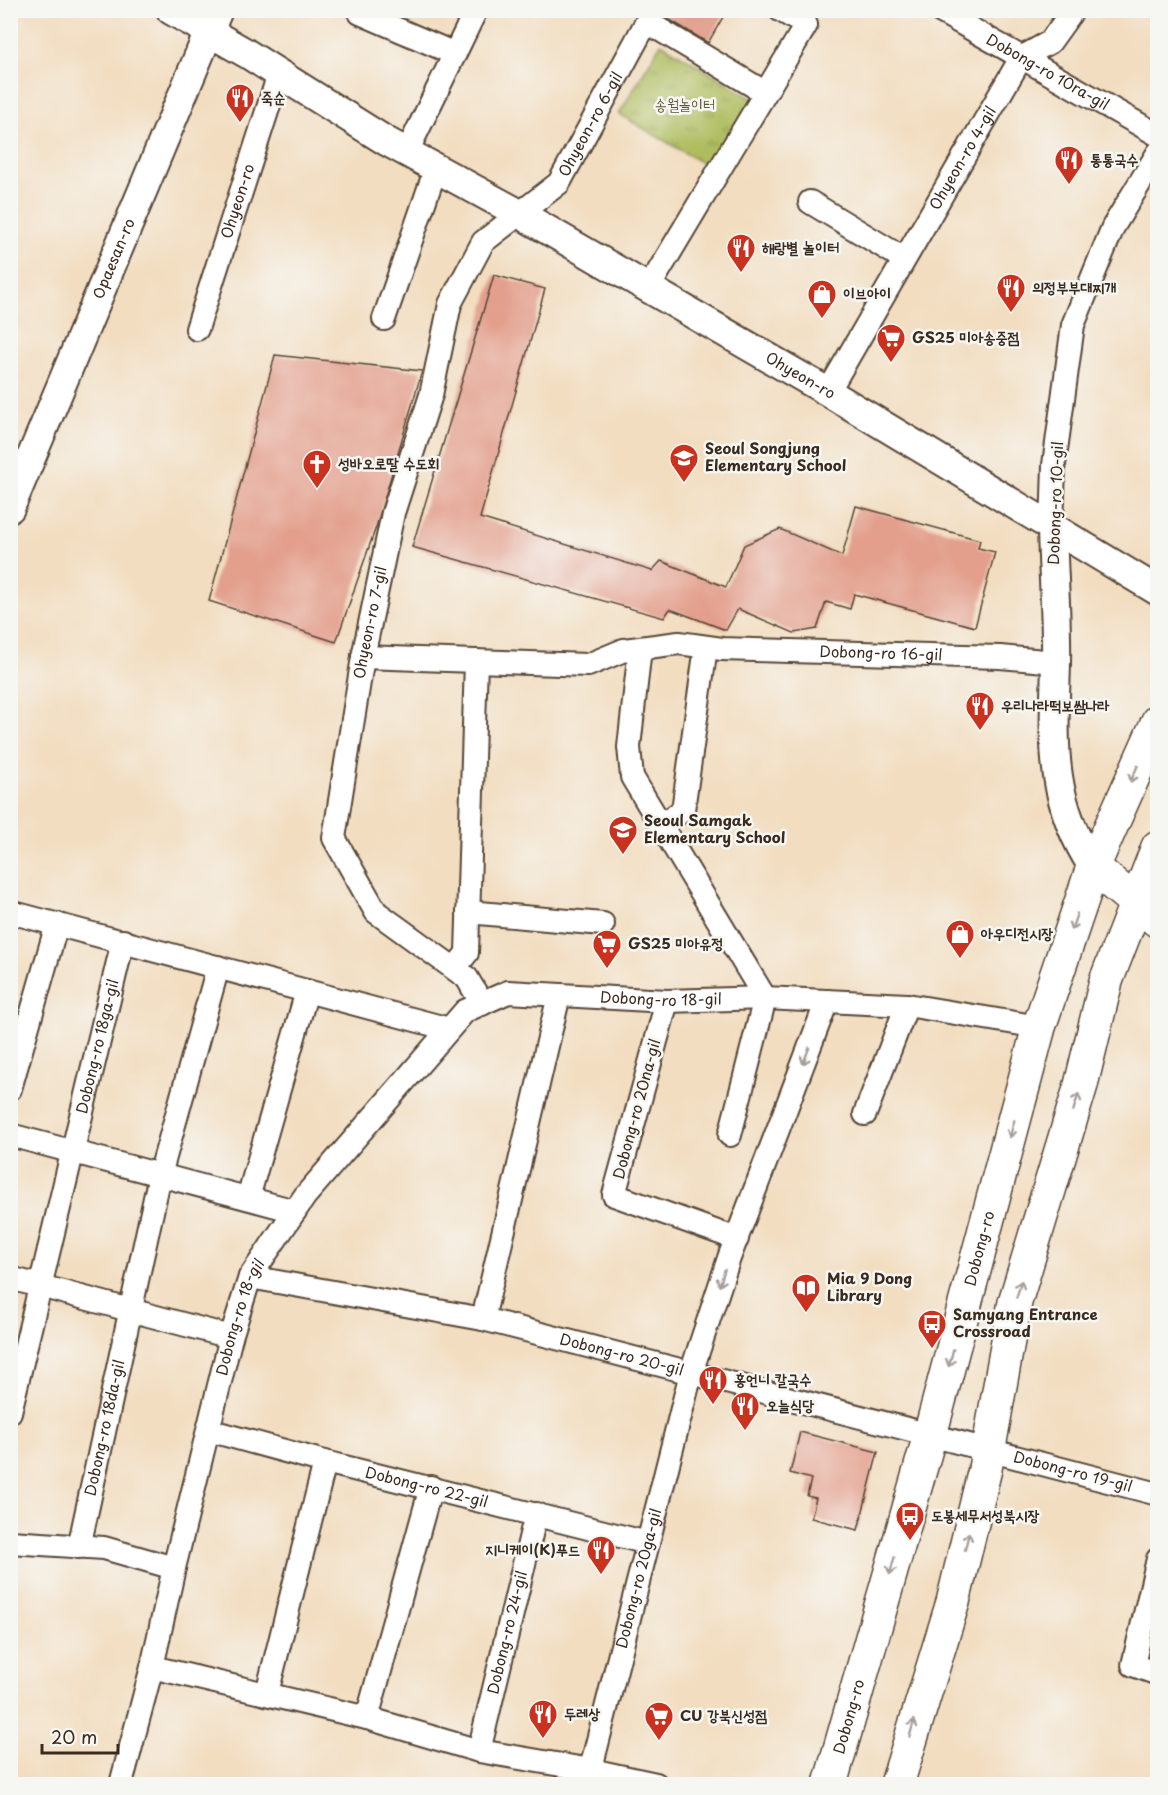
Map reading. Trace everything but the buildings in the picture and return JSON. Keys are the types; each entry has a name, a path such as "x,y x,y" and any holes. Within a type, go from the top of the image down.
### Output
{"main road":[{"name":"Dobong-ro","path":"830,1785 930,1435 1039,1027 1093,867 1158,721"},
{"path":"897,1785 953,1602 987,1451 1015,1302 1081,1085 1106,981 1146,912 1158,847"},
{"path":"1093,867 1146,912"}],"street":[{"name":"Ohyeon-ro","path":"171,10 213,21 279,74 407,152 520,214 828,392 1158,591"},
{"path":"407,152 476,10"},
{"path":"648,289 806,25 780,10"},
{"path":"1021,58 1050,42 1073,10"},
{"name":"Dobong-ro 10ra-gil","path":"943,12 1158,135"},
{"path":"360,13 455,54"},
{"name":"Ohyeon-ro 6-gil","path":"520,214 559,183 650,16 764,92"},
{"name":"Opaesan-ro","path":"10,508 213,21"},
{"name":"Ohyeon-ro 4-gil","path":"828,392 1021,58"},
{"name":"Ohyeon-ro","path":"197,329 279,74"},
{"name":"Dobong-ro 10-gil","path":"1093,867 1068,819 1059,788 1054,757 1056,662 1052,529 1054,465 1073,325 1113,227 1158,153"},
{"path":"384,319 436,168"},
{"path":"810,202 904,259"},
{"name":"Ohyeon-ro 7-gil","path":"482,1004 467,978 376,912 333,838 363,657 393,513 431,395 450,304 483,242 520,214"},
{"name":"Dobong-ro 16-gil","path":"363,657 588,665 624,650 680,644 1056,662"},
{"path":"661,826 683,810 706,647"},
{"path":"640,648 629,747 632,777 765,998 730,1135"},
{"path":"455,968 467,953 476,661"},
{"path":"10,912 450,1029"},
{"path":"468,912 603,924"},
{"path":"10,1089 57,924"},
{"name":"Dobong-ro 18ga-gil","path":"42,1287 123,941"},
{"path":"160,1175 218,967"},
{"path":"248,1198 307,991"},
{"name":"Dobong-ro 18-gil","path":"121,1785 152,1667 231,1336 250,1276 295,1211 465,1011 508,992 667,1001 765,998 907,1005 1039,1027"},
{"path":"483,1319 559,995"},
{"name":"Dobong-ro 20na-gil","path":"667,1001 614,1195 737,1239"},
{"path":"691,1372 737,1239 827,1001"},
{"path":"865,1114 907,1005"},
{"path":"10,1135 295,1211"},
{"name":"Dobong-ro 18da-gil","path":"80,1548 160,1175"},
{"name":"Dobong-ro 20-gil","path":"250,1276 483,1319 987,1451"},
{"path":"10,1278 231,1336"},
{"path":"10,1412 42,1287"},
{"name":"Dobong-ro 20ga-gil","path":"589,1777 691,1372"},
{"name":"Dobong-ro 22-gil","path":"208,1430 325,1462 648,1543"},
{"name":"Dobong-ro 19-gil","path":"987,1451 1158,1494"},
{"path":"267,1693 325,1462"},
{"path":"367,1718 431,1487"},
{"name":"Dobong-ro 24-gil","path":"479,1751 536,1514"},
{"path":"10,1542 104,1548 174,1568"},
{"path":"1158,1559 1132,1665 1158,1674"},
{"path":"152,1667 367,1718 479,1751 589,1777 656,1785"}],"green space":[{"name":"송월놀이터","path":"661,43 758,102 714,170 619,114"}],"place":[{"name":"죽순","path":"240,124"},
{"name":"통통국수","path":"1069,186"},
{"name":"해랑별 놀이터","path":"741,274"},
{"name":"의정부부대찌개","path":"1011,314"},
{"name":"이브아이","path":"822,320"},
{"name":"GS25 미아송중점","path":"891,364"},
{"name":"Seoul Songjung Elementary School","path":"684,484"},
{"name":"성바오로딸 수도회","path":"317,490"},
{"name":"우리나라떡보쌈나라","path":"980,732"},
{"name":"Seoul Samgak Elementary School","path":"623,856"},
{"name":"아우디전시장","path":"960,960"},
{"name":"GS25 미아유정","path":"607,970"},
{"name":"Mia 9 Dong Library","path":"806,1314"},
{"name":"Samyang Entrance Crossroad","path":"932,1350"},
{"name":"홍언니 칼국수","path":"713,1406"},
{"name":"오늘식당","path":"745,1432"},
{"name":"도봉세무서성북시장","path":"910,1542"},
{"name":"지니케이(K)푸드","path":"601,1576"},
{"name":"두레상","path":"543,1740"},
{"name":"CU 강북신성점","path":"659,1742"}]}
